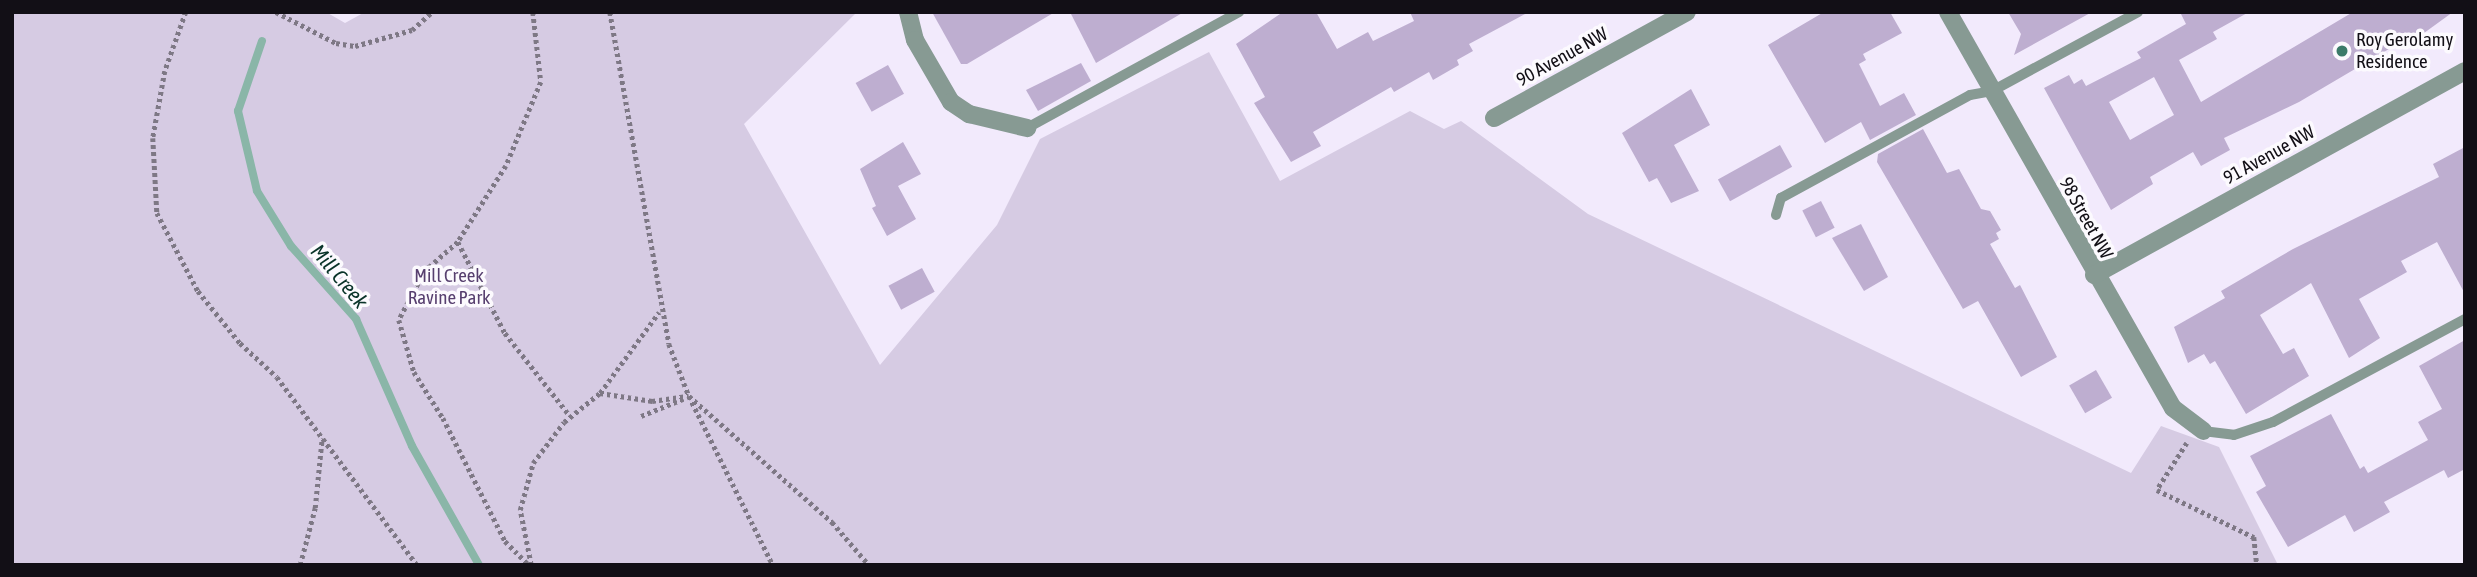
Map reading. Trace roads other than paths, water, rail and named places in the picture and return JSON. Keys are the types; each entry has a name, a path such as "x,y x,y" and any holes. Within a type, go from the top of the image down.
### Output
{"street":[{"path":"908,12 915,40 951,102 969,114 1027,128"},
{"name":"90 Avenue NW","path":"1494,118 1687,12"},
{"name":"98 Street NW","path":"1948,12 2094,275 2173,408 2201,429"},
{"name":"91 Avenue NW","path":"2094,275 2465,71"}],"lane":[{"path":"1027,128 1238,12"},
{"path":"1776,215 1781,198 1970,95 1992,91 2138,12"},
{"path":"2201,429 2234,435 2273,422 2465,319"}],"waterway":[{"name":"Mill Creek","path":"262,41 238,111 257,191 291,246 356,319 412,446 479,565"}],"place":[{"name":"Roy Gerolamy Residence","path":"2342,51"}],"park label":[{"name":"Mill Creek Ravine Park","path":"449,287"}]}
